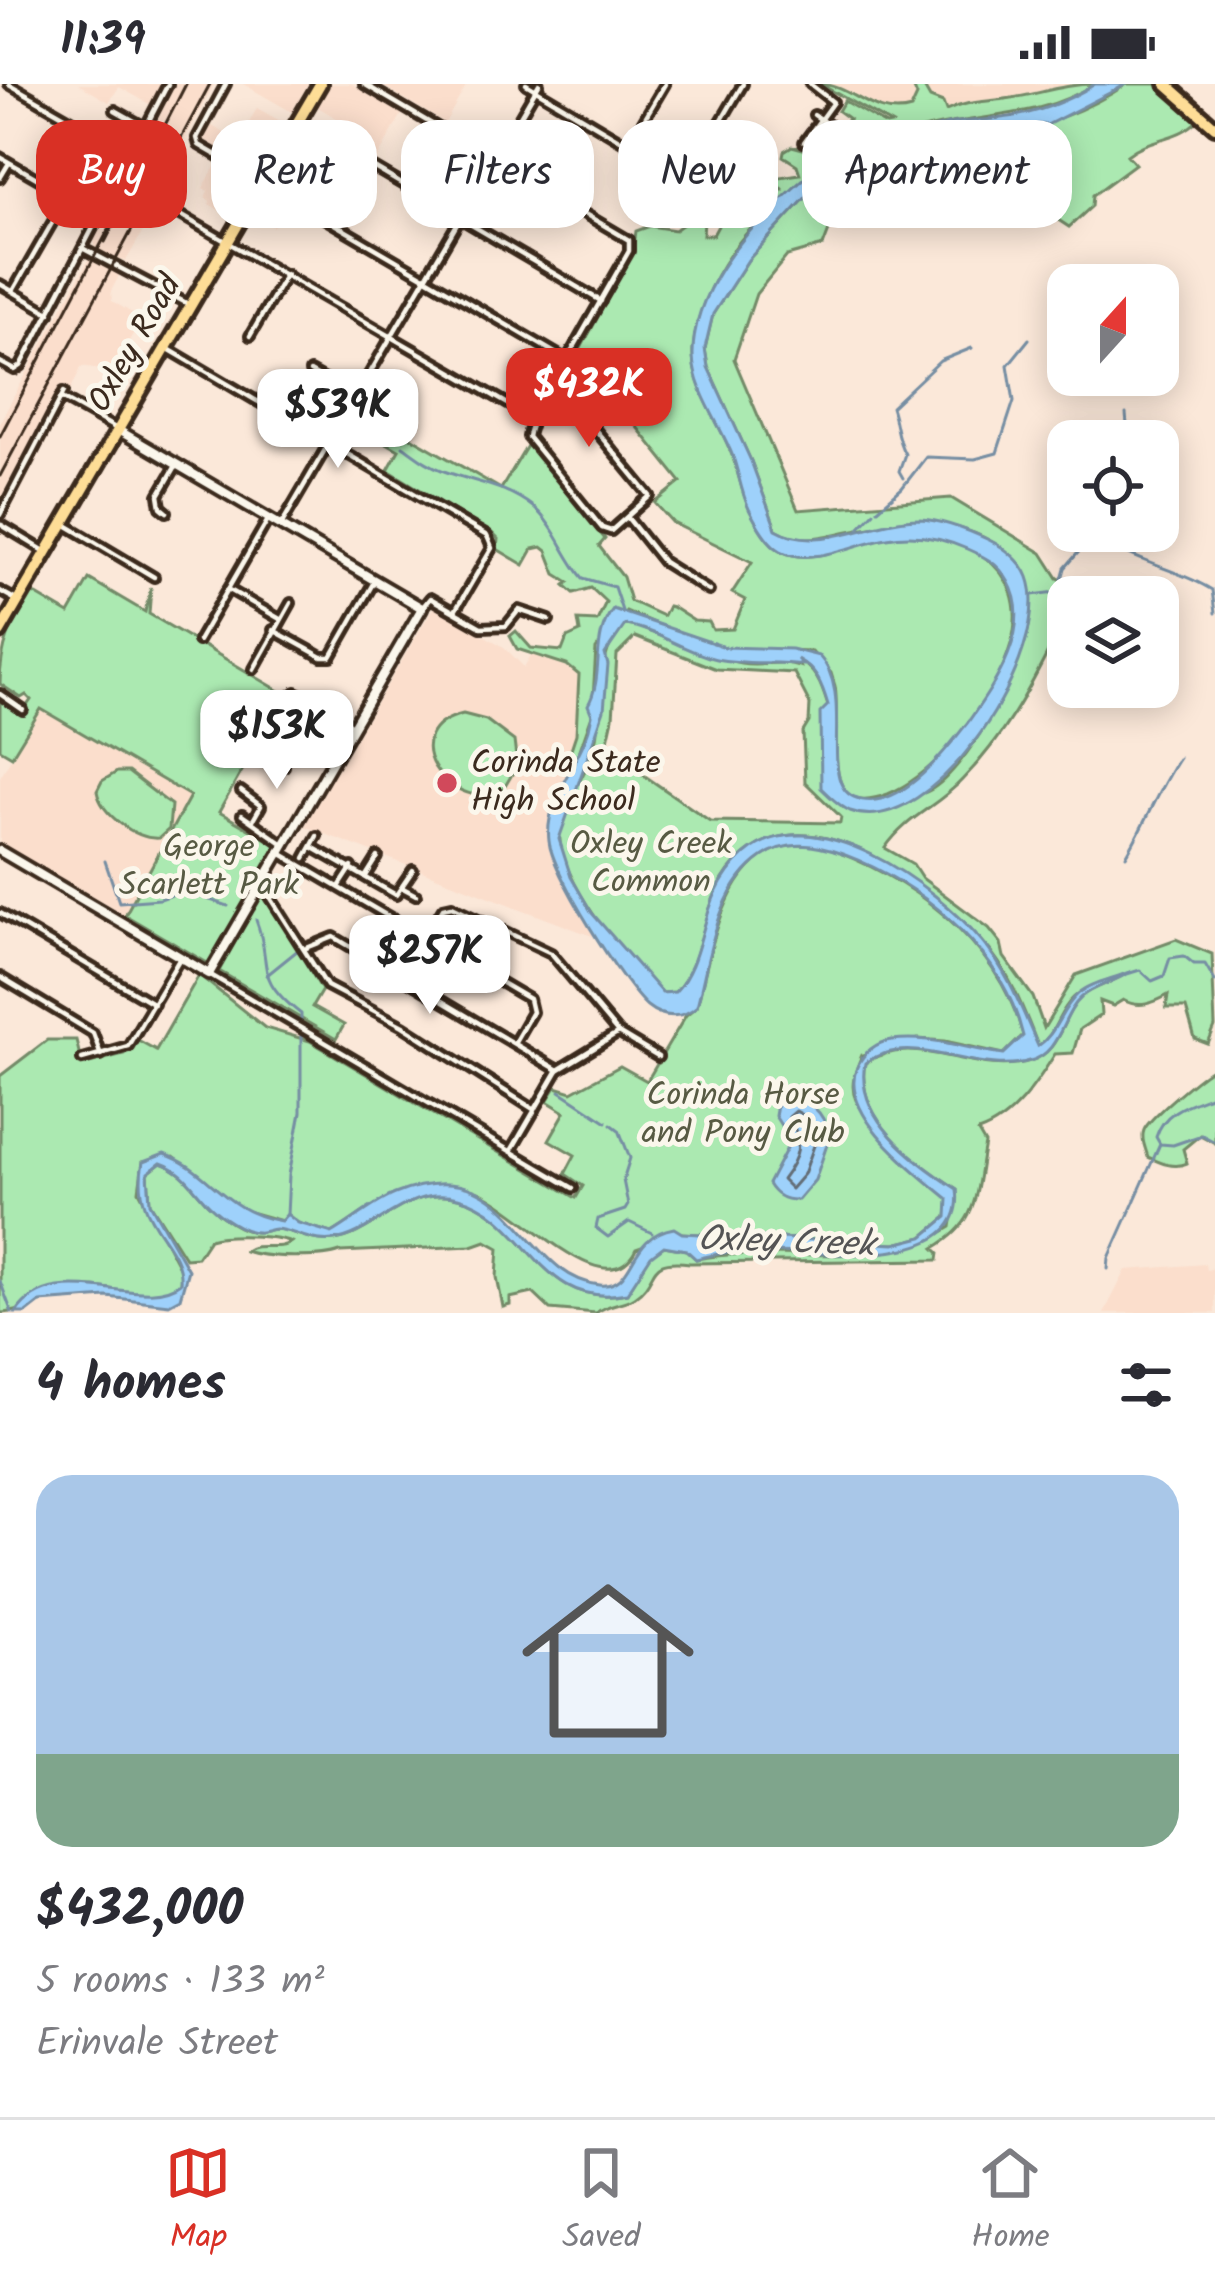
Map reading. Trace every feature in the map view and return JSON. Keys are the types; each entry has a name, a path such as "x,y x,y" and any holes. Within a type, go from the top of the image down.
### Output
{"main road":[{"name":"Oxley Road","path":"297,120 320,84"},
{"path":"1166,84 1215,127"},
{"name":"Oxley Road","path":"0,632 234,228"}],"street":[{"path":"9,84 72,120"},
{"path":"151,120 169,84"},
{"path":"211,151 196,142 226,84"},
{"path":"364,84 426,120"},
{"path":"526,84 618,138"},
{"path":"722,120 743,84"},
{"path":"810,84 833,102 821,120 814,115"},
{"path":"643,120 662,85"},
{"path":"518,120 537,87"},
{"path":"115,110 133,120"},
{"path":"0,157 36,178"},
{"path":"0,178 9,162"},
{"path":"187,218 534,419"},
{"path":"555,381 650,496 606,532 528,437 534,419 555,381 601,301 631,244 594,221"},
{"path":"13,291 49,228"},
{"path":"0,364 15,370 21,366 93,228"},
{"path":"341,228 567,360"},
{"path":"281,525 454,228"},
{"path":"477,228 601,301"},
{"path":"83,248 190,305"},
{"path":"250,336 286,274"},
{"path":"0,284 50,313"},
{"path":"165,347 491,541 492,548 455,611"},
{"path":"310,371 355,397"},
{"path":"0,515 63,395 422,608"},
{"path":"167,512 159,495 178,464"},
{"path":"627,517 663,562 709,591"},
{"path":"198,641 269,518"},
{"path":"63,523 154,577"},
{"path":"0,524 46,552"},
{"path":"273,630 332,657 375,580"},
{"path":"228,589 280,619"},
{"path":"0,591 18,601"},
{"path":"209,974 430,598 482,627 506,626 519,610 549,620"},
{"path":"254,669 291,603"},
{"path":"284,766 256,754 296,692 353,727"},
{"path":"0,694 22,710"},
{"path":"241,791 260,802 252,821"},
{"path":"242,815 339,887 529,999 532,1012 514,1042"},
{"path":"305,858 317,836"},
{"path":"312,847 395,895 413,870"},
{"path":"1,855 574,1188"},
{"path":"366,876 378,857"},
{"path":"339,887 352,867"},
{"path":"262,884 327,986 417,1034 535,1110"},
{"path":"404,888 416,895"},
{"path":"425,938 443,908 452,906 551,953 618,1034 658,1057"},
{"path":"0,914 154,1004"},
{"path":"304,950 334,937 559,1070"},
{"path":"82,1059 128,1046 181,957"},
{"path":"0,977 93,1033 101,1055"},
{"path":"511,1151 559,1070 618,1034"}],"shaded area":[{"path":"78,84 164,87 153,106 119,87 109,102"},
{"path":"175,84 214,84 187,135 187,120 157,120"},
{"path":"243,84 308,84 292,112"},
{"path":"330,84 352,84 402,114 377,159 377,120 337,120 316,106"},
{"path":"388,84 467,84 447,120 386,88"},
{"path":"829,84 1095,84 1056,104 889,118"},
{"path":"257,108 278,120 250,120"},
{"path":"211,174 211,205 205,197 208,191 203,188"},
{"path":"101,228 145,228 126,261 96,249 94,239"},
{"path":"89,259 120,274 111,291 112,301 142,319 111,371 82,366 69,393 62,390 0,508 0,422"},
{"name":"Corinda State High School","path":"434,606 504,647 524,667 533,652 595,665 586,740 553,807 552,856 573,900 600,939 304,826"},
{"path":"41,708 190,796 125,915 0,843 0,777"},
{"path":"1205,1264 1206,1270 1215,1268 1215,1313 1104,1313 1126,1270"}],"green space":[{"path":"820,84 898,111 911,109 917,96 912,84 922,84 946,111 1095,84 1045,106 1011,114 970,120 884,120"},
{"path":"1127,84 1158,84 1198,120 1182,132 1127,155 1135,164 1093,195 1092,206 1072,224 1072,120 1053,120"},
{"path":"844,101 877,120 848,120 838,111"},
{"path":"792,146 802,149 802,186 778,204 778,189 782,189 778,177 800,174 797,165 783,156"},
{"name":"Oxley Creek Common","path":"802,202 802,228 830,228 823,246 787,256 756,294 734,359 798,510 951,498 1042,553 1057,576 1047,576 1047,653 1003,731 952,789 885,848 913,864 922,878 989,928 1033,997 1044,1028 1076,975 1176,939 1212,954 1215,1027 1208,1044 1195,1039 1186,1008 1166,1008 1168,995 1141,1004 1123,1000 1113,1006 1100,1001 1101,1015 1080,1029 1073,1053 1055,1054 1013,1110 978,1132 985,1144 973,1205 960,1227 934,1248 938,1260 665,1263 634,1297 596,1313 550,1309 533,1293 510,1298 510,1305 503,1307 497,1277 499,1248 486,1241 472,1246 293,1257 245,1251 291,1242 227,1236 209,1239 197,1257 185,1258 150,1203 148,1173 161,1163 238,1226 321,1240 355,1234 419,1199 458,1198 502,1223 554,1276 597,1295 627,1293 651,1255 664,1246 686,1250 696,1259 860,1254 922,1242 951,1227 957,1189 923,1166 878,1120 864,1083 865,1063 904,1051 988,1064 1030,1061 1049,1050 1082,996 1124,975 1077,995 1038,1046 1000,965 960,919 904,874 871,855 838,841 805,835 773,839 744,855 729,871 718,888 686,977 675,992 662,993 631,964 569,872 560,833 593,750 604,663 625,625 728,660 799,666 795,658 808,667 828,706 824,712 843,807 926,792 941,782 992,715 1027,637 1028,603 1011,555 973,533 913,523 811,538 776,529 708,367 705,349 713,314 748,260","holes":["635,637 716,669 794,673 810,704 803,732 805,782 841,817 840,823 710,821 606,749 617,655"]},
{"path":"704,228 703,235 713,235 717,228 752,228 710,288 695,334 694,363 750,510 772,544 795,556 808,556 888,537 940,538 984,557 1011,592 1015,616 1011,644 979,710 927,769 883,796 850,796 841,783 835,686 831,673 811,651 725,648 626,611 596,649 592,715 576,761 568,758 576,734 579,675 567,665 517,649 510,636 516,631 531,648 562,651 567,638 580,632 578,620 597,621 606,602 591,588 574,593 565,585 569,582 556,574 542,547 533,549 524,565 497,549 493,534 388,470 399,450 349,422 354,414 377,427 385,413 412,429 409,436 501,489 528,444 605,539 599,546 623,577 630,601 663,616 672,607 694,621 709,622 713,630 733,629 745,600 732,593 752,562 673,523 655,503 681,482 600,381 572,365 633,252 636,231"},
{"name":"George Scarlett Park","path":"89,579 145,612 151,587 149,614 285,694 219,812 275,844 276,850 209,964 125,915 190,796 41,709 12,756 0,749 0,701 21,714 31,700 0,684 5,646 30,591 69,614"},
{"path":"463,714 486,720 514,741 517,766 501,793 481,796 462,791 434,767 431,736 441,723"},
{"path":"128,772 171,805 169,829 159,838 130,830 105,808 97,791 102,781"},
{"name":"Corinda Horse and Pony Club","path":"818,845 884,874 945,915 993,969 1023,1035 1004,1054 918,1039 862,1055 853,1083 863,1112 949,1199 947,1217 923,1237 895,1244 682,1233 636,1249 622,1265 604,1268 558,1247 489,1197 470,1189 385,1201 332,1233 287,1215 282,1221 240,1209 174,1157 143,1162 139,1191 181,1271 180,1283 148,1294 78,1288 0,1313 0,1076 47,1040 76,1040 82,1065 124,1054 138,1040 156,1050 199,975 265,1028 310,1041 576,1198 583,1186 565,1174 575,1155 549,1140 565,1112 547,1101 556,1087 572,1092 620,1066 647,1081 686,1015 697,1006 722,916 744,874 779,848"},
{"path":"260,897 266,897 322,990 312,1007 344,1025 336,1039 219,971"},
{"path":"1215,1067 1215,1143 1200,1135 1183,1149 1187,1163 1182,1165 1148,1157 1145,1128"}],"water":[{"name":"Oxley Creek","path":"1095,84 1127,84 1057,120 978,120 1033,112"},
{"name":"Oxley Creek","path":"802,181 802,202 778,228 778,203"},
{"name":"Oxley Creek","path":"753,228 778,228 748,260 713,314 705,348 708,367 776,529 793,536 828,537 919,519 955,526 989,540 1021,565 1028,577 1032,609 1023,649 981,733 950,770 917,798 883,813 850,811 821,788 820,713 828,705 818,679 804,663 797,659 803,665 716,659 625,625 605,654 604,710 559,839 571,877 592,913 662,993 675,992 686,978 710,907 729,871 744,855 772,839 803,835 871,854 961,919 999,965 1038,1046 1078,994 1131,971 1082,997 1055,1042 1030,1061 988,1063 903,1051 865,1063 864,1083 878,1119 907,1152 957,1189 953,1218 935,1238 906,1249 870,1254 733,1252 696,1259 686,1250 664,1246 651,1256 627,1293 597,1295 553,1276 502,1223 458,1198 419,1199 354,1234 320,1240 238,1226 161,1163 148,1173 150,1203 188,1270 180,1298 169,1304 107,1297 40,1302 26,1313 16,1313 32,1296 52,1288 144,1292 164,1291 180,1283 174,1255 150,1217 141,1184 143,1162 164,1154 194,1170 245,1209 281,1221 287,1214 298,1223 332,1233 395,1194 435,1184 466,1187 491,1200 573,1277 600,1285 620,1279 647,1241 674,1228 682,1233 895,1244 923,1237 947,1217 948,1199 883,1141 858,1104 854,1085 863,1057 886,1041 921,1039 1004,1054 1023,1036 999,979 961,930 912,890 858,860 822,848 785,847 762,857 734,886 717,925 697,1006 686,1013 666,1015 647,1006 622,976 562,877 549,841 557,798 589,729 588,705 602,632 613,609 725,647 791,649 819,656 835,692 836,755 843,788 854,797 871,800 904,789 934,763 999,674 1014,637 1015,599 1008,581 995,565 957,545 907,536 806,556 781,551 762,533 698,382 693,356 701,310 736,247"},
{"path":"784,1098 814,1108 830,1136 815,1180 798,1200 780,1197 768,1184 787,1148 787,1135 775,1116"}],"waterway":[{"path":"878,509 926,457 975,459 997,453 1014,401 1008,365 1029,339"},
{"path":"903,478 899,471 905,454 891,407 940,361 972,348"},
{"path":"1126,414 1127,420"},
{"path":"403,446 438,469 501,489 533,507 583,578 614,587 622,611"},
{"path":"859,528 874,512"},
{"path":"1063,576 1083,547 1082,537 1099,534 1125,552 1212,590 1215,613"},
{"path":"1032,595 1047,593"},
{"path":"1126,856 1179,758"},
{"path":"105,861 119,902 160,899 184,891 228,906"},
{"path":"256,920 270,980 301,1014 301,1020"},
{"path":"267,975 298,950"},
{"path":"1127,974 1140,970 1152,981 1164,976 1170,958 1184,956 1194,964 1205,964 1215,981"},
{"path":"287,1215 301,1112 301,1032"},
{"path":"560,1091 607,1122"},
{"path":"1215,1094 1172,1114 1156,1137 1160,1144 1173,1145 1202,1135 1215,1142"},
{"path":"611,1124 619,1130 630,1158 623,1180 628,1205 598,1219 596,1228 608,1237 629,1222 652,1233"},
{"path":"1108,1269 1160,1144"},
{"path":"0,1281 12,1313"}],"railway":[{"path":"105,242 186,84"},
{"path":"0,476 210,84"},
{"path":"0,436 109,229"}],"place":[{"name":"Corinda State High School","path":"447,783"}]}
